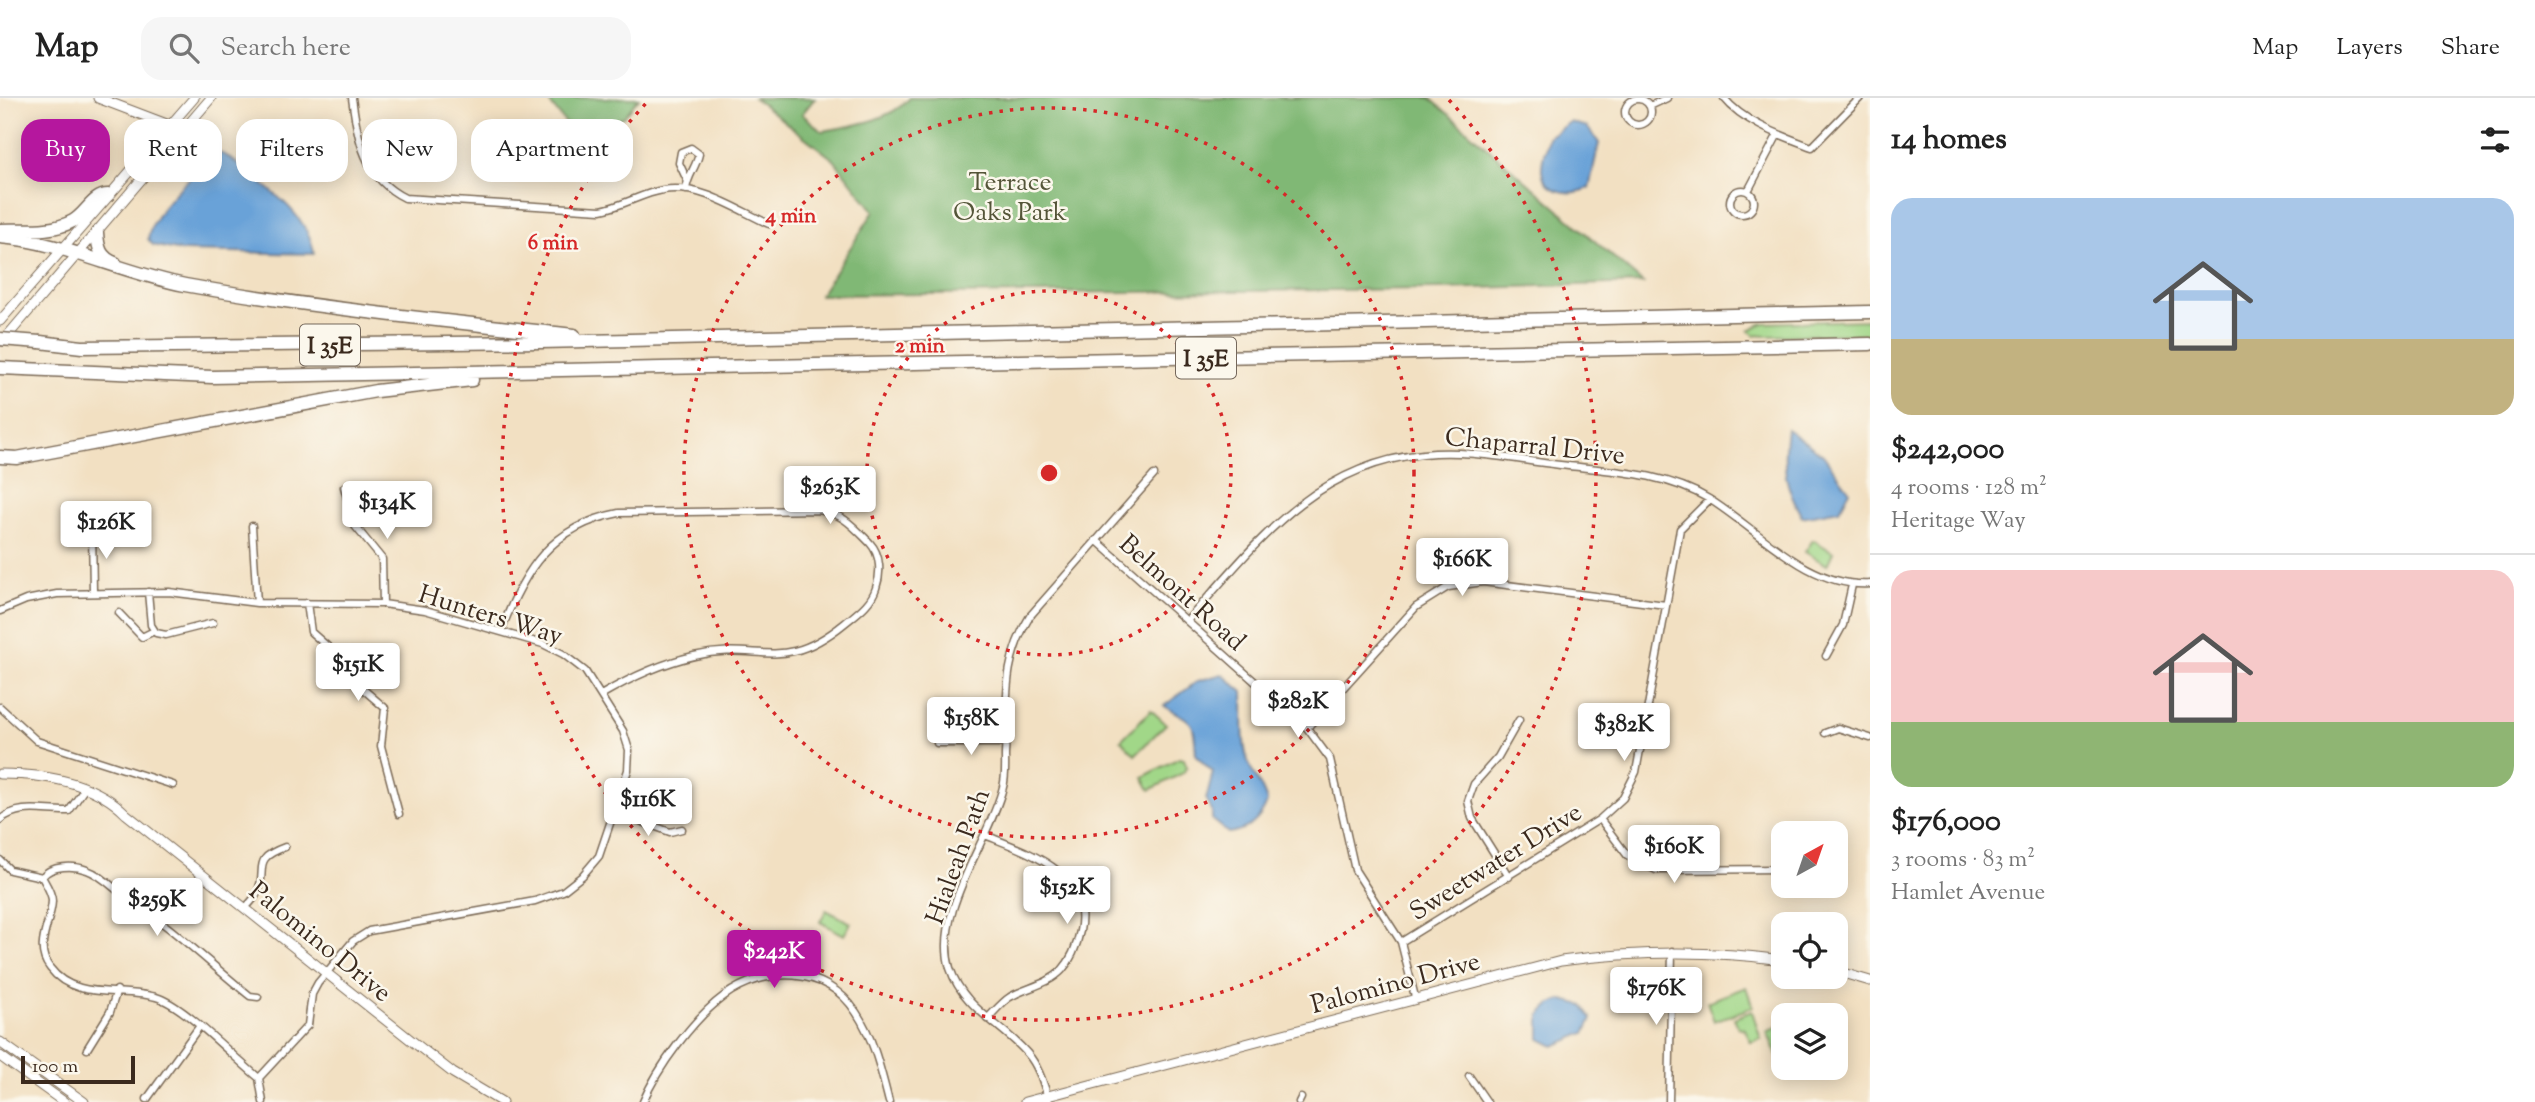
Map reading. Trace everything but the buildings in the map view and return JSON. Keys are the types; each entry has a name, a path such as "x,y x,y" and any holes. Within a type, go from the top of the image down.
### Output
{"highway":[{"path":"0,230 46,230 83,214 98,197 108,195"},
{"path":"97,233 98,249 104,258 161,279"},
{"path":"0,237 79,254 114,268 161,279 397,316 621,340"},
{"name":"I 35E","path":"0,339 82,347 621,340 1870,312"},
{"name":"I 35E","path":"0,368 212,377 1870,344"},
{"path":"3,458 376,391 541,372"}],"street":[{"path":"98,98 153,119"},
{"path":"175,119 194,98"},
{"path":"193,119 211,98"},
{"path":"352,98 364,160 374,177 405,198 601,210 623,206 661,190 687,190 706,194 769,225"},
{"path":"1650,106 1667,98"},
{"path":"1724,98 1731,107 1778,134 1812,147 1859,98"},
{"path":"1642,99 1650,106 1651,116 1644,123 1634,124 1627,117 1626,108 1633,100 1642,99"},
{"path":"1748,191 1778,134"},
{"path":"687,180 696,168 699,154 691,148 681,152 678,163 687,180 687,190"},
{"path":"0,321 124,177"},
{"path":"0,345 140,182"},
{"name":"Chaparral Drive","path":"1187,621 1272,526 1297,504 1343,475 1391,459 1424,454 1461,453 1646,475 1679,484 1709,499 1811,571 1852,585 1870,584"},
{"name":"Hialeah Path","path":"1049,1099 1031,1058 987,1019 958,986 950,966 947,944 952,915 1004,786 1007,673 1015,640 1030,616 1154,475"},
{"path":"344,487 355,526 382,559 383,604"},
{"name":"Sweetwater Drive","path":"1401,942 1600,819 1623,798 1636,772 1680,529 1709,499"},
{"path":"501,631 515,595 547,550 568,530 592,519 619,513 818,510 845,517 874,548 879,563 875,593 867,605 807,649 786,655 695,656 634,677 601,695"},
{"path":"252,526 257,603"},
{"path":"92,528 93,593"},
{"name":"Belmont Road","path":"1096,540 1307,728 1329,759 1355,870 1401,942 1415,997"},
{"path":"1307,728 1416,607 1448,587 1483,582 1666,605"},
{"path":"1826,656 1843,625 1852,585"},
{"path":"148,592 153,631"},
{"name":"Hunters Way","path":"0,611 26,600 57,594 148,592 169,592 257,603 383,604 425,610 501,631 563,654 585,671 623,731 629,750 628,770 599,856 582,876 563,891 535,901 369,931 353,941 326,972 312,994 308,1025 259,1078"},
{"path":"307,603 311,632 344,661 356,683 385,708 382,746 399,814"},
{"path":"119,614 142,637 153,631 166,635 213,623"},
{"path":"0,707 37,741 173,785"},
{"path":"1509,877 1472,818 1468,801 1474,784 1498,757 1519,720"},
{"path":"1825,733 1838,728 1870,738"},
{"path":"937,743 1006,743"},
{"name":"Palomino Drive","path":"0,774 44,776 111,799 126,814 453,1073 502,1102"},
{"path":"0,820 19,810 69,811 85,788"},
{"path":"616,812 670,832 682,829"},
{"path":"1600,819 1627,855 1656,870 1771,869"},
{"path":"985,835 1042,858 1058,869 1076,892 1082,920 1077,948 1062,970 1045,983 1009,997 987,1019"},
{"path":"246,907 258,891 261,862 270,853 285,847"},
{"path":"0,860 10,870 41,877 53,868 78,868 96,874 149,911 171,933 250,996 258,997"},
{"path":"41,877 52,901 43,937 43,950 48,966 61,980 83,990 117,990 162,999 259,1078 263,1102"},
{"path":"1669,1102 1672,951"},
{"name":"Palomino Drive","path":"1025,1102 1049,1099 1415,997 1560,961 1672,951 1734,953 1771,958"},
{"path":"643,1102 671,1055 722,997 760,978 782,974 804,975 824,982 840,994 855,1011 874,1048 889,1102"},
{"path":"1848,975 1870,981"},
{"path":"87,1049 110,1012 117,990"},
{"path":"147,1099 199,1027"},
{"path":"0,1042 84,1102"},
{"path":"0,1056 64,1102"},
{"path":"1469,1076 1487,1102"}],"green space":[{"path":"546,98 639,98 620,119 562,119"},
{"name":"Terrace Oaks Park","path":"754,98 815,98 802,114 822,131 881,117 910,98 1430,98 1643,283 1439,289 820,295 874,211 834,160"},
{"path":"1870,320 1870,334 1765,336 1755,335 1749,330 1763,323"},
{"path":"1813,540 1833,552 1827,565 1805,552"},
{"path":"1151,710 1166,724 1135,755 1121,740"},
{"path":"1179,758 1184,759 1187,767 1183,773 1150,790 1143,777"},
{"path":"826,910 851,923 844,935 820,922"},
{"path":"1746,987 1753,1007 1714,1021 1707,1002"},
{"path":"1752,1011 1761,1039 1751,1042 1745,1029 1738,1027 1734,1018"}],"water":[{"path":"1570,122 1587,127 1599,143 1589,188 1575,192 1554,189 1544,179 1542,171 1548,137"},
{"path":"222,154 225,155 236,162 236,182 261,182 298,217 311,241 314,254 181,251 153,245 148,239 151,228 186,182 222,182"},
{"path":"1787,429 1823,455 1850,491 1839,510 1802,517 1791,495 1786,475"},
{"path":"1222,674 1243,692 1246,753 1267,802 1253,824 1228,833 1212,820 1212,812 1206,800 1213,772 1196,756 1195,735 1191,724 1164,706 1198,681"},
{"path":"1563,1000 1583,1005 1592,1019 1585,1033 1554,1046 1540,1039 1540,1015 1551,1004"}]}
